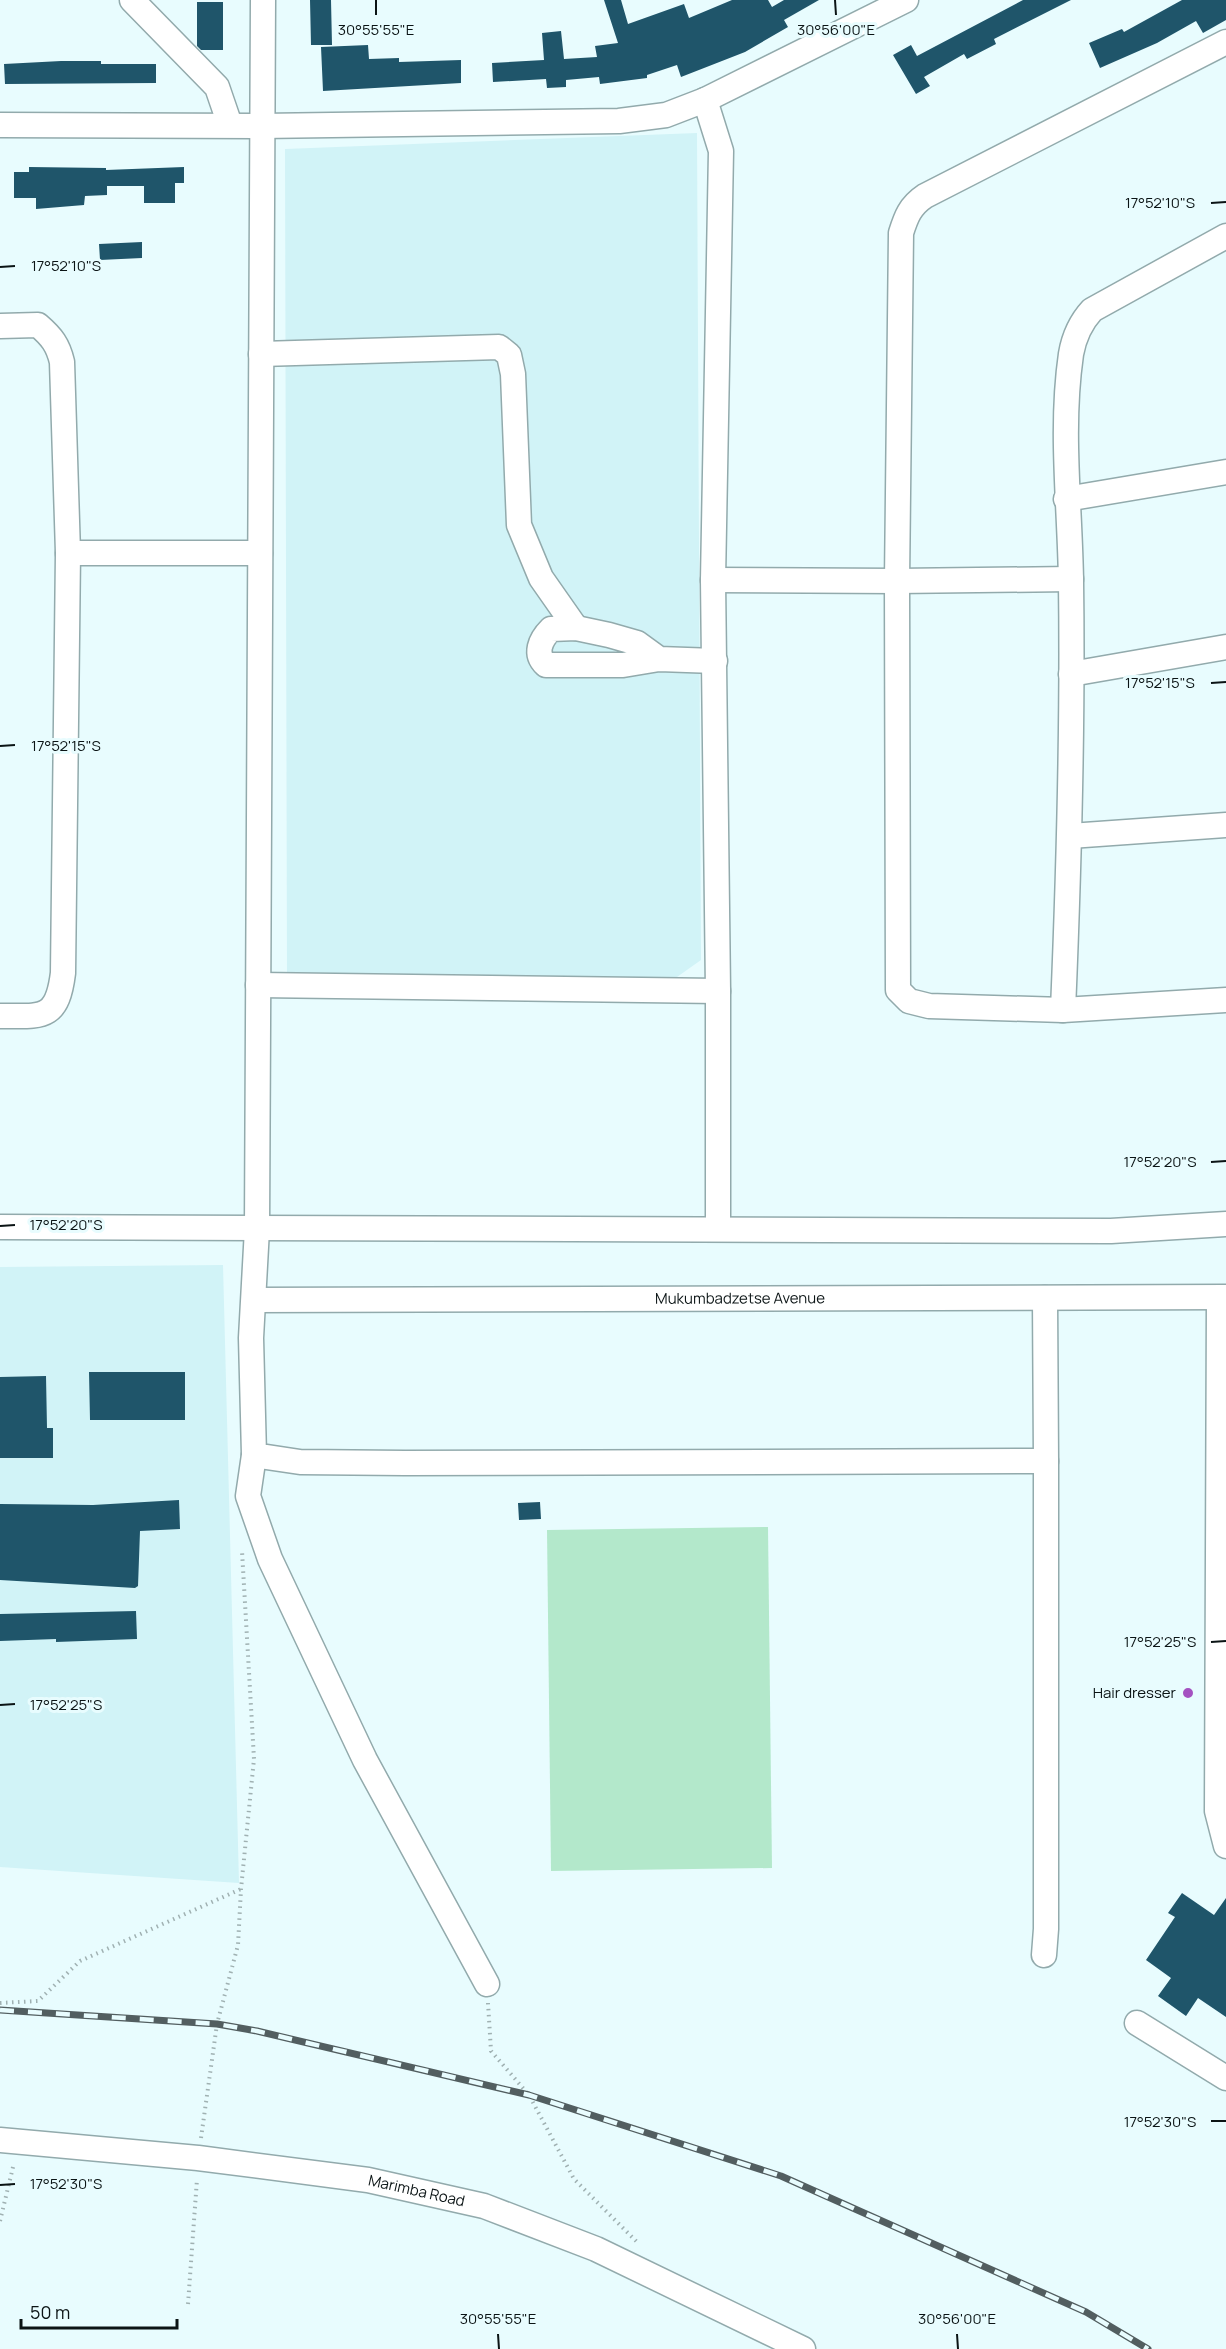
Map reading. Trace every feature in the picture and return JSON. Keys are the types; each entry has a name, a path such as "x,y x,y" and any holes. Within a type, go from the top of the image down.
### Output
{"street":[{"path":"132,0 217,87 230,125"},
{"path":"263,0 257,1229 251,1338 254,1455 248,1496 270,1559 365,1760 487,1984"},
{"path":"0,125 261,126 619,121 666,115 705,100 906,0"},
{"path":"1226,42 925,196 915,203 907,214 901,233 897,581 898,990 905,999 929,1006 1063,1010 1226,1000"},
{"path":"705,100 721,151 713,580 718,991 718,1228"},
{"path":"1063,1010 1070,836 1071,579 1066,498 1066,411 1071,353 1076,333 1092,310 1226,236"},
{"path":"0,326 38,325 52,337 58,346 62,362 68,553 63,973 60,994 52,1008 42,1014 0,1016"},
{"path":"261,354 499,347 508,355 513,374 519,525 542,579 576,628"},
{"path":"1066,498 1226,472"},
{"path":"68,553 260,553"},
{"path":"713,580 1071,579"},
{"path":"659,659 637,643 576,628 551,629 545,635 538,650 539,656 546,665 623,665 659,659 715,661"},
{"path":"1071,674 1226,647"},
{"path":"1070,836 1226,825"},
{"path":"258,985 718,991"},
{"path":"0,1227 1111,1231 1226,1224"},
{"path":"1223,1297 1217,1811 1226,1846"},
{"name":"Mukumbadzetse Avenue","path":"254,1300 1223,1297"},
{"path":"1044,1955 1046,1929 1045,1298"},
{"path":"254,1455 300,1462 405,1463 1046,1461"},
{"path":"1137,2023 1226,2078"},
{"name":"Marimba Road","path":"10,2141 198,2158 368,2180 484,2206 596,2248 803,2349"}],"path":[{"path":"188,2304 198,2158 218,2024 238,1945 241,1889 254,1759 242,1544"},
{"path":"0,2003 38,2001 80,1961 241,1889"},
{"path":"487,1984 491,2051 529,2095 574,2179 641,2246 650,2275"},
{"path":"0,2221 10,2141"}],"shaded area":[{"path":"697,133 701,960 677,977 287,978 285,149"},
{"path":"223,1265 239,1883 0,1867 0,1267"}],"green space":[{"path":"768,1527 772,1868 551,1871 547,1530"}],"building":[{"path":"310,0 331,0 332,45 311,45"},
{"path":"604,0 621,0 628,24 684,4 689,18 732,0 768,0 772,7 784,0 819,0 784,20 788,27 745,52 681,77 677,65 647,75 647,78 600,84 599,77 566,80 566,87 547,88 546,79 493,82 492,63 544,60 542,33 561,31 564,59 597,57 595,46 618,43"},
{"path":"1023,0 1071,0 994,39 996,44 967,59 964,54 924,77 930,86 916,94 893,55 911,45 917,56"},
{"path":"1182,0 1226,0 1226,20 1203,33 1196,21 1157,43 1100,68 1089,43 1122,29 1124,32"},
{"path":"197,2 223,2 223,50 201,50 197,46"},
{"path":"368,45 369,59 399,58 399,62 461,60 461,83 323,91 321,47"},
{"path":"61,61 156,64 156,83 5,84 4,64"},
{"path":"29,167 106,168 106,170 184,167 184,183 175,183 175,203 144,203 144,186 107,186 107,195 85,196 84,205 36,209 36,198 14,198 14,172 29,172"},
{"path":"142,242 142,258 100,260 99,244"},
{"path":"89,1372 185,1372 185,1420 90,1420"},
{"path":"46,1376 47,1428 53,1428 53,1458 0,1458 0,1377"},
{"path":"179,1500 180,1529 140,1531 138,1586 135,1588 0,1580 0,1504 93,1505"},
{"path":"540,1502 541,1519 519,1520 518,1503"},
{"path":"136,1611 137,1639 56,1642 56,1639 0,1641 0,1614"},
{"path":"1182,1893 1214,1915 1226,1898 1226,2017 1198,1998 1186,2016 1158,1996 1171,1978 1146,1960 1175,1917 1168,1913"}],"railway":[{"path":"0,2010 217,2024 257,2031 529,2095 781,2176 1086,2312 1148,2349"}],"place":[{"name":"Hair dresser","path":"1188,1693"}]}
